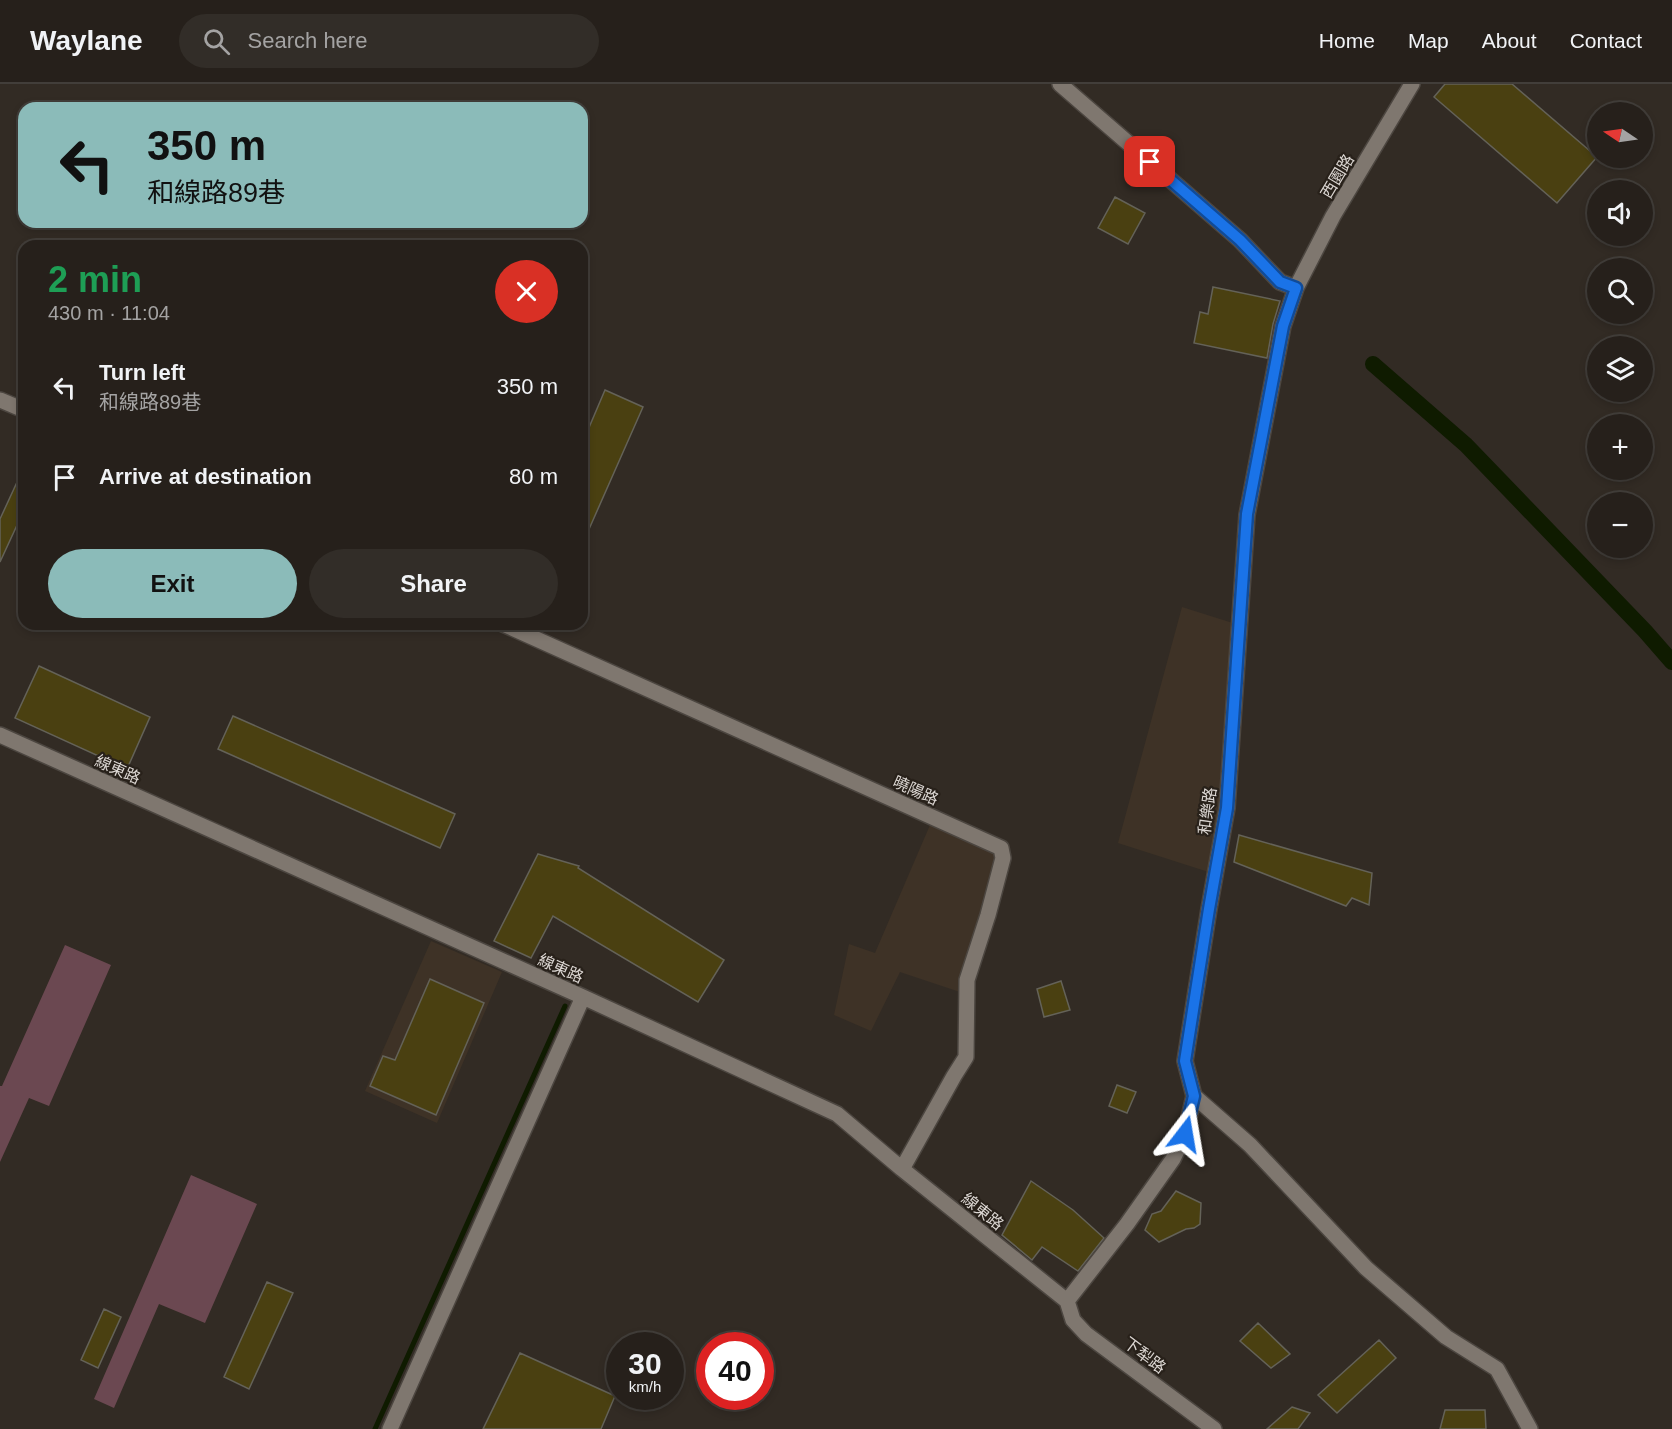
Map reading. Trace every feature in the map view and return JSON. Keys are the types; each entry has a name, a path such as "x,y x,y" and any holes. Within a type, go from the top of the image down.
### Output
{"street":[{"path":"1060,84 1240,240 1280,282 1296,288"},
{"name":"西園路","path":"1296,288 1333,216 1412,84"},
{"name":"和樂路","path":"1067,1301 1127,1224 1173,1159 1185,1134 1194,1096 1185,1061 1227,808 1247,514 1283,326 1296,288"},
{"path":"0,400 18,408"},
{"name":"曉陽路","path":"516,630 1000,848 1003,858 1000,870 967,980 966,1057 902,1169"},
{"name":"線東路","path":"0,735 837,1114 1067,1301"},
{"path":"390,1429 583,998"},
{"path":"1194,1096 1250,1145 1366,1268 1446,1337 1497,1369 1530,1429"},
{"name":"下犁路","path":"1067,1301 1073,1320 1086,1334 1214,1429"}],"shaded area":[{"path":"1182,607 1239,625 1218,875 1118,843"},
{"path":"930,825 1003,858 960,992 900,972 871,1031 834,1015 849,944 875,953"},
{"path":"431,941 502,972 437,1123 365,1091"},
{"path":"65,945 111,965 49,1106 29,1098 0,1162 0,1086 2,1086"},
{"path":"191,1175 257,1204 205,1323 159,1304 114,1408 94,1399"}],"building":[{"path":"1445,84 1512,84 1587,148 1587,168 1557,203 1434,97"},
{"path":"1115,197 1145,213 1128,244 1098,228"},
{"path":"1213,287 1280,301 1267,358 1194,343 1200,312 1208,314"},
{"path":"605,390 643,407 588,531 588,430"},
{"path":"18,480 18,523 0,562 0,519"},
{"path":"39,666 150,717 127,769 15,718"},
{"path":"233,716 455,814 440,848 218,749"},
{"path":"1239,835 1372,873 1369,905 1352,898 1346,906 1234,862"},
{"path":"538,854 579,866 578,868 724,960 698,1002 553,916 531,958 494,941"},
{"path":"430,979 484,1003 436,1115 370,1086 383,1056 395,1060"},
{"path":"1061,981 1070,1010 1044,1017 1037,989"},
{"path":"1117,1085 1136,1092 1127,1113 1109,1106"},
{"path":"1031,1181 1073,1210 1104,1238 1078,1271 1042,1247 1032,1260 1002,1235"},
{"path":"1176,1191 1201,1203 1200,1224 1159,1242 1145,1230 1152,1214 1161,1211"},
{"path":"267,1282 293,1293 249,1389 224,1377"},
{"path":"104,1309 121,1317 98,1368 81,1360"},
{"path":"1258,1323 1290,1354 1271,1368 1240,1341"},
{"path":"1379,1340 1396,1358 1337,1413 1318,1395"},
{"path":"520,1353 606,1392 606,1410 609,1410 601,1429 483,1429"},
{"path":"1292,1407 1310,1413 1298,1429 1267,1429"},
{"path":"1445,1410 1485,1410 1486,1429 1440,1429"}],"waterway":[{"path":"1373,364 1466,445 1672,662"},
{"path":"375,1429 565,1006"}],"route":[{"path":"1150,162 1240,240 1280,282 1296,288 1283,326 1247,514 1227,808 1185,1061 1194,1096 1185,1134"}]}
